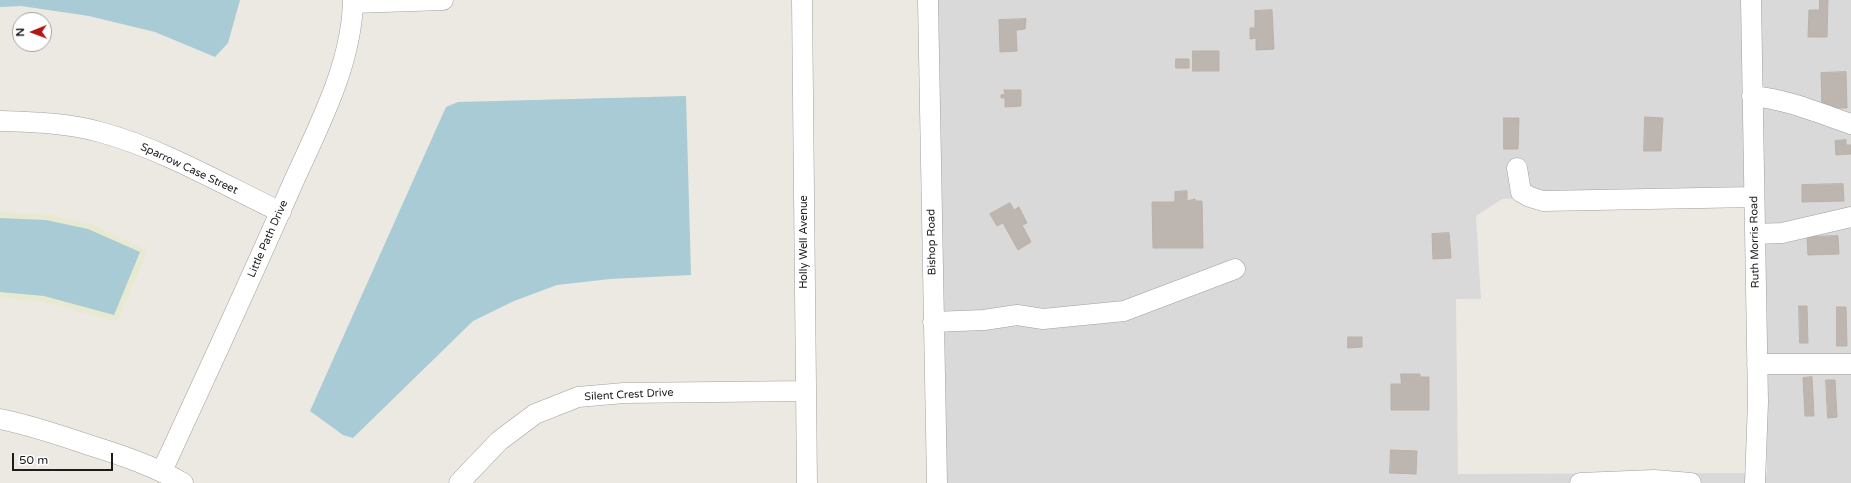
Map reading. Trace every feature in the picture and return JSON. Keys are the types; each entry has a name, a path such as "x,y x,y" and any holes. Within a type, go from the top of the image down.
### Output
{"street":[{"path":"353,2 443,0"},
{"name":"Holly Well Avenue","path":"802,0 807,483"},
{"name":"Bishop Road","path":"928,0 937,483"},
{"name":"Ruth Morris Road","path":"1751,0 1758,402 1754,483"},
{"name":"Little Path Drive","path":"162,471 281,212 328,105 344,55 353,2"},
{"path":"1752,96 1766,97 1810,109 1851,124"},
{"name":"Sparrow Case Street","path":"0,121 43,123 99,132 149,148 281,212"},
{"path":"1517,168 1521,192 1530,197 1543,201 1754,197"},
{"path":"1755,234 1782,233 1851,217"},
{"path":"933,322 984,320 1016,315 1043,319 1124,311 1235,269"},
{"path":"1757,364 1851,364"},
{"name":"Silent Crest Drive","path":"459,483 499,441 535,414 578,397 624,392 805,391"},
{"path":"0,420 30,425 162,471 183,483"},
{"path":"1580,483 1654,480 1691,483"}],"shaded area":[{"path":"936,0 1743,0 1747,198 1603,197 1502,199 1476,216 1481,299 1456,299 1458,474 1747,473 1747,483 945,483"},
{"path":"1759,0 1851,0 1851,483 1762,483 1763,473 1767,472"}],"green space":[{"path":"0,212 47,214 91,224 146,250 146,255 118,319 114,321 43,302 0,298"}],"water":[{"path":"0,0 240,0 228,43 215,57 155,32 89,16 21,6 0,7"},
{"path":"686,96 691,275 610,279 557,285 514,301 473,321 353,438 343,435 310,411 446,107 458,102"},
{"path":"0,218 46,220 88,229 140,252 114,315 44,296 0,292"}],"building":[{"path":"1820,0 1828,0 1827,37 1808,37 1809,10 1819,10"},
{"path":"1272,10 1274,49 1256,50 1256,38 1250,39 1250,28 1255,28 1255,11"},
{"path":"1026,19 1025,29 1016,30 1017,51 1000,52 999,20"},
{"path":"1193,51 1219,51 1219,71 1193,71"},
{"path":"1176,59 1189,59 1189,68 1176,68"},
{"path":"1846,72 1847,108 1822,108 1821,73"},
{"path":"1004,90 1021,90 1021,106 1005,107 1005,98 1001,98 1001,95 1005,94"},
{"path":"1645,117 1663,118 1661,151 1644,151"},
{"path":"1504,118 1519,118 1518,149 1504,149"},
{"path":"1846,140 1846,145 1851,145 1851,154 1836,155 1835,141"},
{"path":"1843,184 1844,201 1802,202 1802,185"},
{"path":"1187,191 1187,201 1195,199 1195,201 1202,201 1203,248 1153,248 1152,202 1175,202 1175,192"},
{"path":"1010,203 1014,210 1019,207 1027,223 1022,225 1031,242 1018,250 1003,223 997,226 990,214"},
{"path":"1449,233 1451,258 1433,259 1432,234"},
{"path":"1838,236 1839,254 1808,255 1807,237"},
{"path":"1799,306 1807,306 1808,343 1800,343"},
{"path":"1837,307 1846,307 1847,346 1837,346"},
{"path":"1348,337 1362,337 1362,347 1348,348"},
{"path":"1401,374 1420,374 1420,377 1429,377 1429,410 1391,410 1391,384 1401,384"},
{"path":"1812,377 1814,416 1805,416 1803,378"},
{"path":"1826,380 1835,380 1837,417 1828,418"},
{"path":"1391,450 1417,451 1416,474 1390,473"}]}
